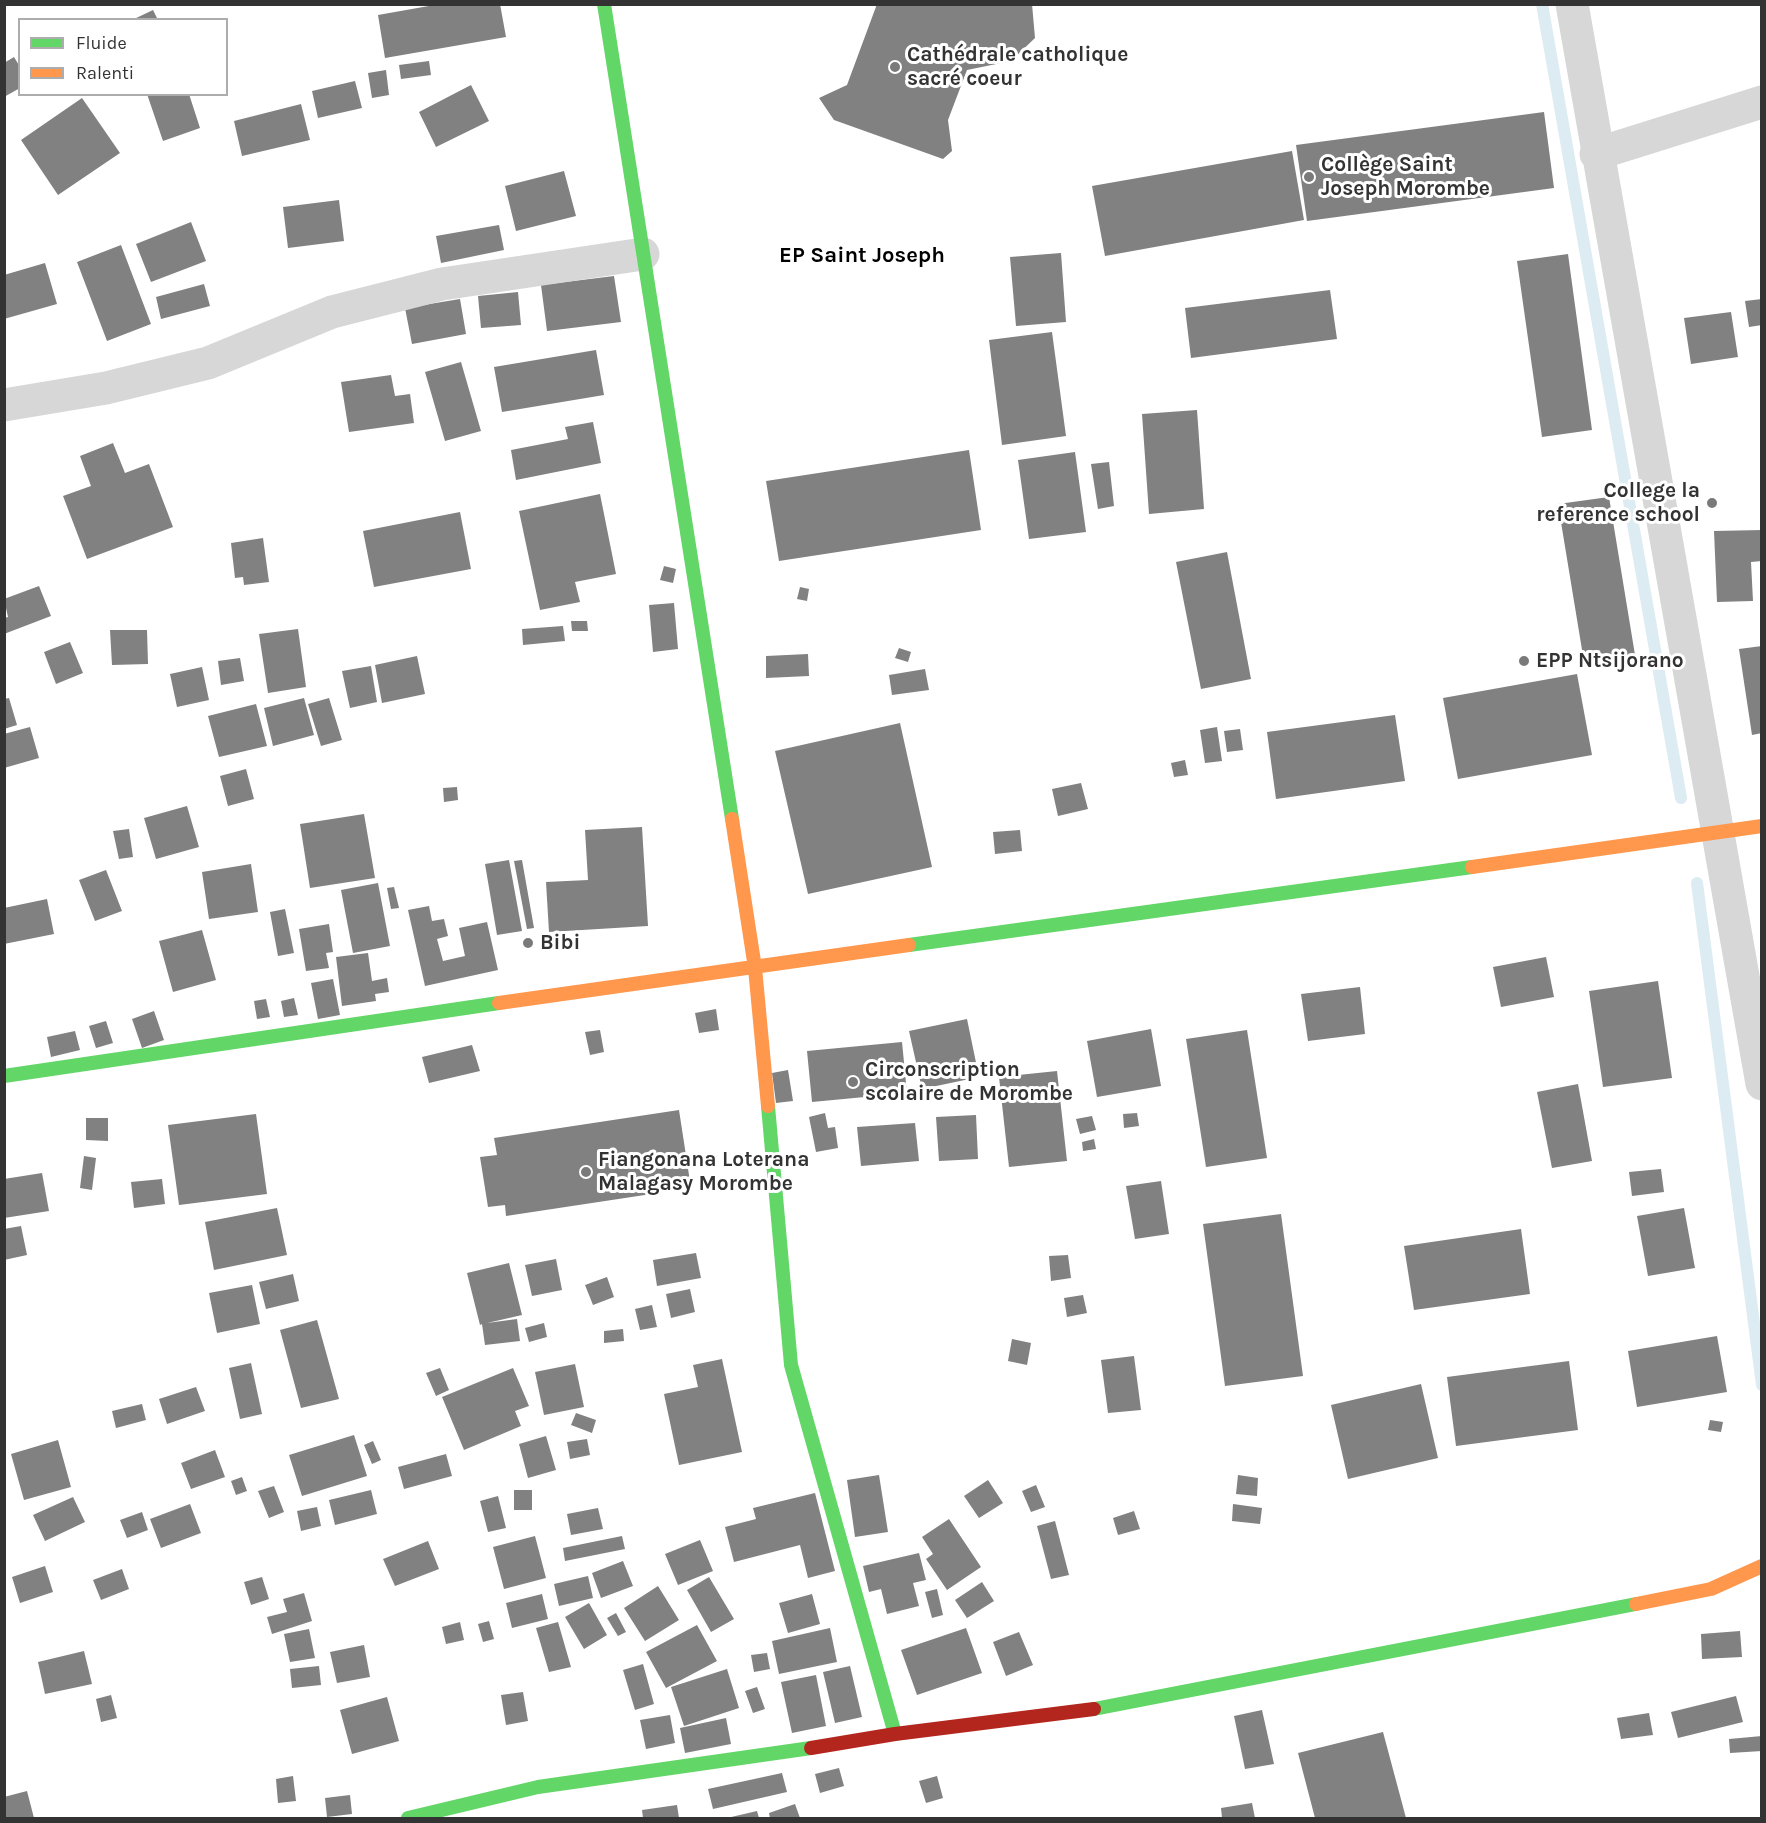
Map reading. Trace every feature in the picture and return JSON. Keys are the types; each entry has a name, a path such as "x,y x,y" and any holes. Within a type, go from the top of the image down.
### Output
{"street":[{"path":"604,4 755,968 791,1365 895,1734"},
{"path":"1572,4 1596,154 1761,1084"},
{"path":"1596,154 1761,102"},
{"path":"4,405 106,388 208,363 332,312 442,284 643,254"},
{"path":"4,1077 206,1044 1718,834 1761,826"},
{"path":"408,1818 538,1787 752,1758 895,1734 1107,1707 1711,1589 1761,1566"}],"building":[{"path":"440,4 500,4 506,37 385,58 378,15"},
{"path":"877,4 1032,4 1035,38 1011,61 967,70 948,120 952,151 943,159 834,120 819,98 847,85"},
{"path":"153,10 157,18 136,18"},
{"path":"14,57 18,64 18,89 4,97 4,63"},
{"path":"429,61 431,75 401,79 399,65"},
{"path":"386,70 389,95 372,98 368,73"},
{"path":"355,81 362,108 318,118 312,91"},
{"path":"471,85 489,121 436,147 419,112"},
{"path":"148,96 190,96 200,128 163,141"},
{"path":"82,98 120,153 58,195 21,140"},
{"path":"301,104 310,140 242,156 234,121"},
{"path":"1544,112 1554,188 1307,221 1296,145"},
{"path":"1292,151 1304,220 1105,256 1092,186"},
{"path":"564,171 576,216 516,231 505,186"},
{"path":"339,200 344,241 288,248 283,207"},
{"path":"191,222 206,261 151,282 136,244"},
{"path":"499,225 504,250 441,263 436,236"},
{"path":"121,245 151,324 107,341 77,262"},
{"path":"1061,253 1066,322 1016,326 1010,257"},
{"path":"1568,254 1592,430 1542,437 1517,261"},
{"path":"45,263 57,304 4,319 4,275"},
{"path":"614,276 621,322 547,331 541,285"},
{"path":"204,284 210,306 161,319 156,297"},
{"path":"1330,290 1337,339 1191,358 1185,308"},
{"path":"518,292 521,325 481,328 478,296"},
{"path":"460,299 466,334 412,344 405,308"},
{"path":"1762,299 1762,325 1749,327 1745,301"},
{"path":"1731,312 1738,357 1691,364 1684,318"},
{"path":"1052,332 1066,436 1002,445 989,340"},
{"path":"596,350 604,395 502,412 494,367"},
{"path":"461,362 481,431 445,441 425,372"},
{"path":"391,375 395,396 410,394 414,423 349,432 341,382"},
{"path":"1197,410 1204,509 1149,514 1142,414"},
{"path":"593,422 601,463 516,480 511,450 568,439 565,427"},
{"path":"113,443 125,473 149,464 173,527 87,559 63,496 91,486 80,456"},
{"path":"969,450 981,530 779,561 766,481"},
{"path":"1075,452 1086,532 1029,539 1018,460"},
{"path":"1109,462 1114,506 1098,509 1091,464"},
{"path":"600,494 616,574 575,582 580,602 540,610 519,511"},
{"path":"1609,497 1636,661 1585,668 1558,504"},
{"path":"460,512 471,569 374,587 363,531"},
{"path":"1762,530 1762,561 1751,562 1753,601 1717,602 1714,531"},
{"path":"263,538 269,582 244,585 243,577 235,578 231,543"},
{"path":"1227,552 1251,679 1201,689 1176,562"},
{"path":"664,566 676,569 673,583 660,580"},
{"path":"39,586 51,616 4,634 4,618 8,617 4,599"},
{"path":"800,587 809,589 807,601 797,599"},
{"path":"674,603 678,649 653,652 649,605"},
{"path":"571,621 587,621 588,631 572,631"},
{"path":"563,626 565,641 523,645 522,629"},
{"path":"298,629 306,687 268,693 259,634"},
{"path":"110,630 147,630 148,664 112,665"},
{"path":"70,642 83,673 56,684 44,652"},
{"path":"1762,646 1762,733 1752,735 1739,649"},
{"path":"899,648 911,652 908,662 895,658"},
{"path":"808,654 809,676 766,678 766,656"},
{"path":"417,656 425,694 382,703 375,665"},
{"path":"240,658 244,681 221,685 218,661"},
{"path":"371,666 377,702 350,708 342,671"},
{"path":"202,667 209,700 177,707 170,674"},
{"path":"925,669 929,690 892,695 889,675"},
{"path":"1577,674 1592,755 1458,779 1443,698"},
{"path":"9,698 17,725 4,729 4,699"},
{"path":"304,698 314,735 273,746 264,708"},
{"path":"329,698 342,740 321,746 308,704"},
{"path":"256,704 267,746 219,757 208,716"},
{"path":"1395,715 1405,781 1276,799 1267,732"},
{"path":"900,723 932,867 808,894 775,751"},
{"path":"30,727 39,758 4,768 4,734"},
{"path":"1217,727 1222,761 1205,763 1200,730"},
{"path":"1240,729 1243,750 1227,752 1224,731"},
{"path":"1185,760 1188,775 1174,777 1171,763"},
{"path":"246,769 254,799 228,806 220,776"},
{"path":"1081,783 1088,809 1058,816 1052,789"},
{"path":"457,787 458,800 444,802 443,788"},
{"path":"187,806 199,847 156,859 144,818"},
{"path":"364,814 375,878 310,888 300,824"},
{"path":"642,827 648,926 549,932 546,882 588,880 585,830"},
{"path":"129,829 133,857 119,859 113,831"},
{"path":"1020,830 1022,851 995,854 993,832"},
{"path":"509,860 522,931 497,935 485,864"},
{"path":"522,860 534,928 527,929 514,861"},
{"path":"251,864 258,912 209,919 202,872"},
{"path":"106,870 122,911 95,921 79,880"},
{"path":"378,883 390,946 353,953 341,890"},
{"path":"394,887 399,908 391,909 387,888"},
{"path":"47,899 54,934 4,944 4,908"},
{"path":"429,906 432,921 444,919 448,936 437,939 443,961 465,956 459,928 487,922 498,970 425,986 408,910"},
{"path":"285,909 294,953 278,956 270,912"},
{"path":"329,924 333,952 326,953 329,968 306,971 299,929"},
{"path":"202,930 216,980 173,992 159,941"},
{"path":"368,953 372,981 387,978 389,992 375,994 376,1001 342,1006 336,957"},
{"path":"1546,957 1554,997 1501,1007 1493,967"},
{"path":"333,979 340,1015 318,1019 311,983"},
{"path":"1658,981 1672,1078 1603,1087 1589,991"},
{"path":"1360,987 1365,1034 1308,1041 1301,994"},
{"path":"294,998 298,1015 284,1017 281,1001"},
{"path":"266,999 270,1017 257,1019 254,1001"},
{"path":"716,1009 719,1030 699,1033 695,1013"},
{"path":"154,1011 164,1040 142,1048 132,1019"},
{"path":"967,1019 979,1077 922,1089 909,1031"},
{"path":"106,1021 113,1043 96,1048 89,1026"},
{"path":"1151,1029 1161,1086 1097,1097 1087,1041"},
{"path":"600,1030 604,1052 590,1055 585,1032"},
{"path":"1247,1030 1267,1158 1206,1167 1186,1039"},
{"path":"75,1031 80,1050 51,1057 47,1037"},
{"path":"902,1042 907,1093 812,1102 807,1051"},
{"path":"472,1045 480,1071 429,1083 422,1057"},
{"path":"788,1070 793,1101 776,1103 772,1073"},
{"path":"1057,1071 1067,1161 1009,1167 999,1077"},
{"path":"1578,1084 1592,1161 1552,1168 1537,1092"},
{"name":"Fiangonana Loterana Malagasy Morombe","path":"679,1110 691,1188 506,1216 505,1205 488,1207 480,1157 497,1155 494,1138"},
{"path":"825,1113 828,1128 835,1127 838,1148 816,1152 809,1117"},
{"path":"1137,1113 1139,1126 1124,1128 1123,1114"},
{"path":"256,1114 267,1194 179,1205 168,1125"},
{"path":"976,1115 978,1159 939,1161 936,1117"},
{"path":"1092,1116 1096,1130 1080,1134 1076,1119"},
{"path":"86,1118 108,1118 108,1141 86,1140"},
{"path":"915,1123 919,1161 861,1166 857,1127"},
{"path":"1094,1139 1096,1149 1083,1151 1082,1142"},
{"path":"84,1156 96,1158 92,1190 80,1188"},
{"path":"1661,1169 1664,1192 1632,1196 1629,1172"},
{"path":"42,1173 49,1211 4,1218 4,1179"},
{"path":"162,1179 165,1204 134,1208 131,1182"},
{"path":"1161,1181 1169,1234 1135,1239 1126,1186"},
{"path":"277,1208 287,1255 214,1270 205,1222"},
{"path":"1684,1208 1695,1268 1648,1276 1637,1216"},
{"path":"1281,1214 1303,1376 1225,1386 1203,1224"},
{"path":"21,1226 27,1255 4,1260 4,1229"},
{"path":"1521,1229 1530,1294 1414,1310 1404,1246"},
{"path":"696,1253 701,1278 657,1286 653,1260"},
{"path":"1068,1255 1071,1278 1051,1281 1049,1256"},
{"path":"556,1259 562,1290 532,1296 525,1265"},
{"path":"509,1263 522,1315 487,1323 517,1319 520,1341 485,1345 482,1324 480,1325 467,1273"},
{"path":"293,1274 299,1301 266,1309 259,1282"},
{"path":"607,1277 614,1297 593,1305 585,1285"},
{"path":"252,1285 260,1324 217,1333 209,1293"},
{"path":"690,1289 695,1312 671,1318 666,1294"},
{"path":"1083,1295 1087,1313 1067,1317 1064,1298"},
{"path":"652,1305 657,1327 640,1330 635,1309"},
{"path":"317,1320 339,1399 301,1408 280,1330"},
{"path":"544,1323 547,1337 529,1342 525,1328"},
{"path":"623,1329 624,1341 604,1343 604,1331"},
{"path":"1717,1336 1727,1392 1637,1407 1628,1351"},
{"path":"1012,1339 1031,1343 1027,1365 1008,1361"},
{"path":"1134,1356 1141,1410 1108,1413 1101,1360"},
{"path":"722,1359 742,1452 679,1465 664,1394 698,1387 693,1365"},
{"path":"1569,1361 1578,1430 1456,1446 1447,1377"},
{"path":"251,1363 262,1414 240,1419 229,1368"},
{"path":"575,1364 584,1407 544,1415 535,1372"},
{"path":"440,1368 449,1390 436,1396 426,1373"},
{"path":"513,1368 529,1406 515,1411 521,1426 464,1450 442,1397"},
{"path":"1421,1384 1438,1458 1348,1479 1331,1405"},
{"path":"196,1387 205,1411 167,1424 159,1399"},
{"path":"142,1404 146,1420 116,1428 112,1411"},
{"path":"576,1413 596,1420 592,1433 571,1425"},
{"path":"1710,1420 1723,1422 1721,1432 1708,1430"},
{"path":"354,1435 367,1476 302,1496 289,1455"},
{"path":"546,1436 556,1470 528,1478 519,1444"},
{"path":"587,1439 590,1455 570,1459 567,1442"},
{"path":"58,1440 71,1487 24,1500 11,1454"},
{"path":"373,1441 381,1460 372,1464 364,1445"},
{"path":"215,1450 225,1477 191,1489 181,1463"},
{"path":"446,1454 452,1476 404,1489 398,1467"},
{"path":"879,1475 888,1532 855,1537 847,1480"},
{"path":"1238,1475 1258,1478 1257,1496 1236,1494"},
{"path":"242,1477 247,1491 236,1495 231,1481"},
{"path":"988,1480 1003,1503 979,1518 964,1496"},
{"path":"1036,1485 1045,1507 1031,1512 1022,1491"},
{"path":"274,1486 284,1512 269,1518 258,1491"},
{"path":"371,1490 377,1514 335,1525 329,1500"},
{"path":"514,1490 532,1490 532,1510 514,1510"},
{"path":"815,1493 835,1571 808,1578 800,1545 734,1562 725,1527 756,1519 753,1508"},
{"path":"498,1496 506,1528 488,1532 480,1501"},
{"path":"73,1497 85,1522 45,1541 33,1515"},
{"path":"190,1504 201,1533 161,1548 150,1519"},
{"path":"1233,1504 1262,1508 1260,1524 1232,1521"},
{"path":"317,1507 321,1526 301,1531 297,1511"},
{"path":"598,1508 603,1529 571,1535 567,1514"},
{"path":"1134,1511 1140,1529 1118,1535 1113,1518"},
{"path":"142,1512 148,1530 127,1538 120,1520"},
{"path":"949,1519 981,1567 947,1590 926,1559 933,1554 922,1537"},
{"path":"1055,1521 1069,1575 1051,1579 1037,1526"},
{"path":"535,1536 546,1578 504,1589 493,1547"},
{"path":"622,1536 625,1549 565,1561 563,1548"},
{"path":"700,1540 713,1571 678,1585 665,1554"},
{"path":"428,1541 439,1569 395,1586 383,1559"},
{"path":"919,1553 926,1580 913,1583 919,1606 887,1614 881,1589 869,1592 863,1566"},
{"path":"623,1561 633,1586 601,1598 592,1573"},
{"path":"45,1566 53,1592 20,1603 12,1577"},
{"path":"122,1569 129,1589 101,1600 93,1580"},
{"path":"588,1576 593,1598 559,1606 554,1584"},
{"path":"262,1577 269,1599 251,1605 244,1582"},
{"path":"709,1577 734,1619 711,1632 687,1590"},
{"path":"982,1582 994,1601 967,1618 955,1600"},
{"path":"658,1586 679,1620 645,1641 624,1608"},
{"path":"937,1589 943,1615 932,1618 925,1592"},
{"path":"304,1593 312,1621 272,1634 267,1617 287,1612 283,1599"},
{"path":"542,1594 548,1619 512,1628 506,1603"},
{"path":"812,1594 820,1624 788,1633 779,1603"},
{"path":"589,1603 607,1635 584,1649 565,1617"},
{"path":"616,1613 626,1632 618,1636 607,1618"},
{"path":"489,1621 494,1639 483,1642 478,1624"},
{"path":"460,1622 464,1640 446,1644 442,1627"},
{"path":"558,1622 571,1667 549,1672 536,1628"},
{"path":"697,1625 717,1661 666,1688 646,1652"},
{"path":"830,1628 837,1662 779,1674 772,1641"},
{"path":"966,1628 982,1673 917,1695 901,1650"},
{"path":"309,1629 315,1658 290,1662 284,1634"},
{"path":"1740,1631 1742,1657 1702,1659 1701,1634"},
{"path":"1019,1632 1033,1665 1006,1676 993,1642"},
{"path":"364,1645 370,1677 337,1683 330,1652"},
{"path":"84,1651 92,1684 45,1694 38,1662"},
{"path":"767,1653 770,1669 754,1672 751,1655"},
{"path":"643,1664 654,1704 635,1710 623,1670"},
{"path":"319,1666 321,1685 292,1688 290,1669"},
{"path":"850,1666 862,1717 835,1723 823,1672"},
{"path":"727,1669 739,1708 684,1726 671,1687"},
{"path":"816,1675 826,1726 792,1733 781,1682"},
{"path":"757,1687 765,1709 753,1713 745,1691"},
{"path":"523,1692 528,1721 506,1725 501,1695"},
{"path":"111,1695 117,1718 101,1722 96,1699"},
{"path":"1736,1696 1743,1722 1678,1738 1671,1712"},
{"path":"387,1697 399,1741 352,1754 340,1710"},
{"path":"1262,1710 1274,1764 1245,1769 1234,1716"},
{"path":"1649,1713 1653,1735 1621,1739 1617,1718"},
{"path":"670,1715 675,1743 646,1749 640,1720"},
{"path":"726,1718 731,1744 685,1753 680,1728"},
{"path":"1383,1732 1406,1818 1315,1818 1298,1753"},
{"path":"1762,1736 1762,1751 1730,1753 1729,1739"},
{"path":"839,1768 844,1786 820,1793 815,1774"},
{"path":"782,1773 787,1792 713,1809 708,1789"},
{"path":"293,1776 296,1801 278,1803 276,1779"},
{"path":"937,1776 943,1798 926,1803 919,1781"},
{"path":"27,1791 34,1818 4,1818 4,1797"},
{"path":"350,1795 352,1814 327,1817 325,1798"},
{"path":"1252,1803 1255,1818 1222,1818 1221,1808"},
{"path":"795,1804 800,1818 770,1818 769,1813"},
{"path":"677,1805 679,1818 643,1818 642,1810"},
{"path":"757,1811 759,1818 727,1818"}],"waterway":[{"path":"1542,4 1681,798"},
{"path":"1697,883 1762,1385"}],"traffic: fast":[{"path":"604,4 732,819"},
{"path":"909,945 1472,867"},
{"path":"4,1076 499,1003"},
{"path":"768,1106 791,1365 895,1734"},
{"path":"1094,1709 1636,1604"},
{"path":"408,1818 538,1787 811,1748"}],"traffic: slow":[{"path":"732,819 755,968 768,1106"},
{"path":"1472,867 1762,826"},
{"path":"499,1003 909,945"},
{"path":"1636,1604 1711,1589 1762,1566"}],"traffic: jam":[{"path":"811,1748 895,1734 1094,1709"}],"place":[{"name":"Cathédrale catholique sacré coeur","path":"895,67"},
{"name":"Collège Saint Joseph Morombe","path":"1309,177"},
{"name":"College la reference school","path":"1712,503"},
{"name":"EPP Ntsijorano","path":"1524,661"},
{"name":"Bibi","path":"528,943"},
{"name":"Circonscription scolaire de Morombe","path":"853,1082"},
{"name":"Fiangonana Loterana Malagasy Morombe","path":"586,1172"}],"district":[{"name":"EP Saint Joseph","path":"862,256"}]}
